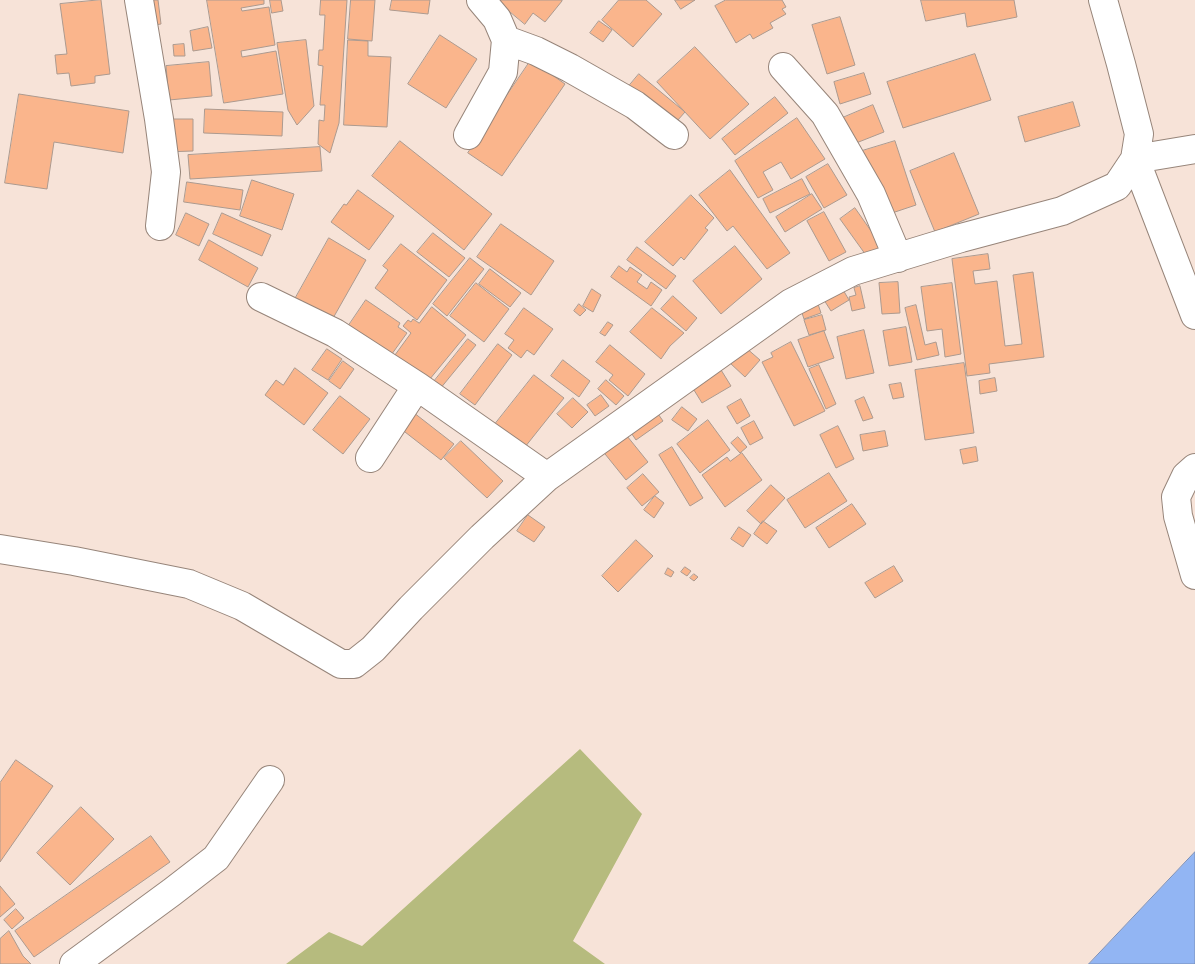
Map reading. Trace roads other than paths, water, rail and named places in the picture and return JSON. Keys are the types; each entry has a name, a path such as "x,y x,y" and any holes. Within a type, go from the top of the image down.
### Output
{"street":[{"path":"139,0 166,172 160,226"},
{"path":"468,135 503,72 506,40 497,19 481,0"},
{"path":"0,550 74,560 189,584 242,606 341,664 354,664 373,649 482,537 547,477 791,303 853,271 961,238 1062,211 1117,186 1135,159 1139,134 1122,64 1102,0"},
{"path":"506,40 536,51 570,68 635,105 674,135"},
{"path":"784,67 825,114 871,194 898,258"},
{"path":"1135,159 1195,149"},
{"path":"1135,159 1195,316"},
{"path":"261,298 335,333 417,386 547,477"},
{"path":"370,458 417,386"},
{"path":"1195,468 1186,476 1176,497 1178,516 1195,575"},
{"path":"74,964 216,858 270,780"}],"water":[{"path":"1195,852 1195,964 1089,964"}]}
